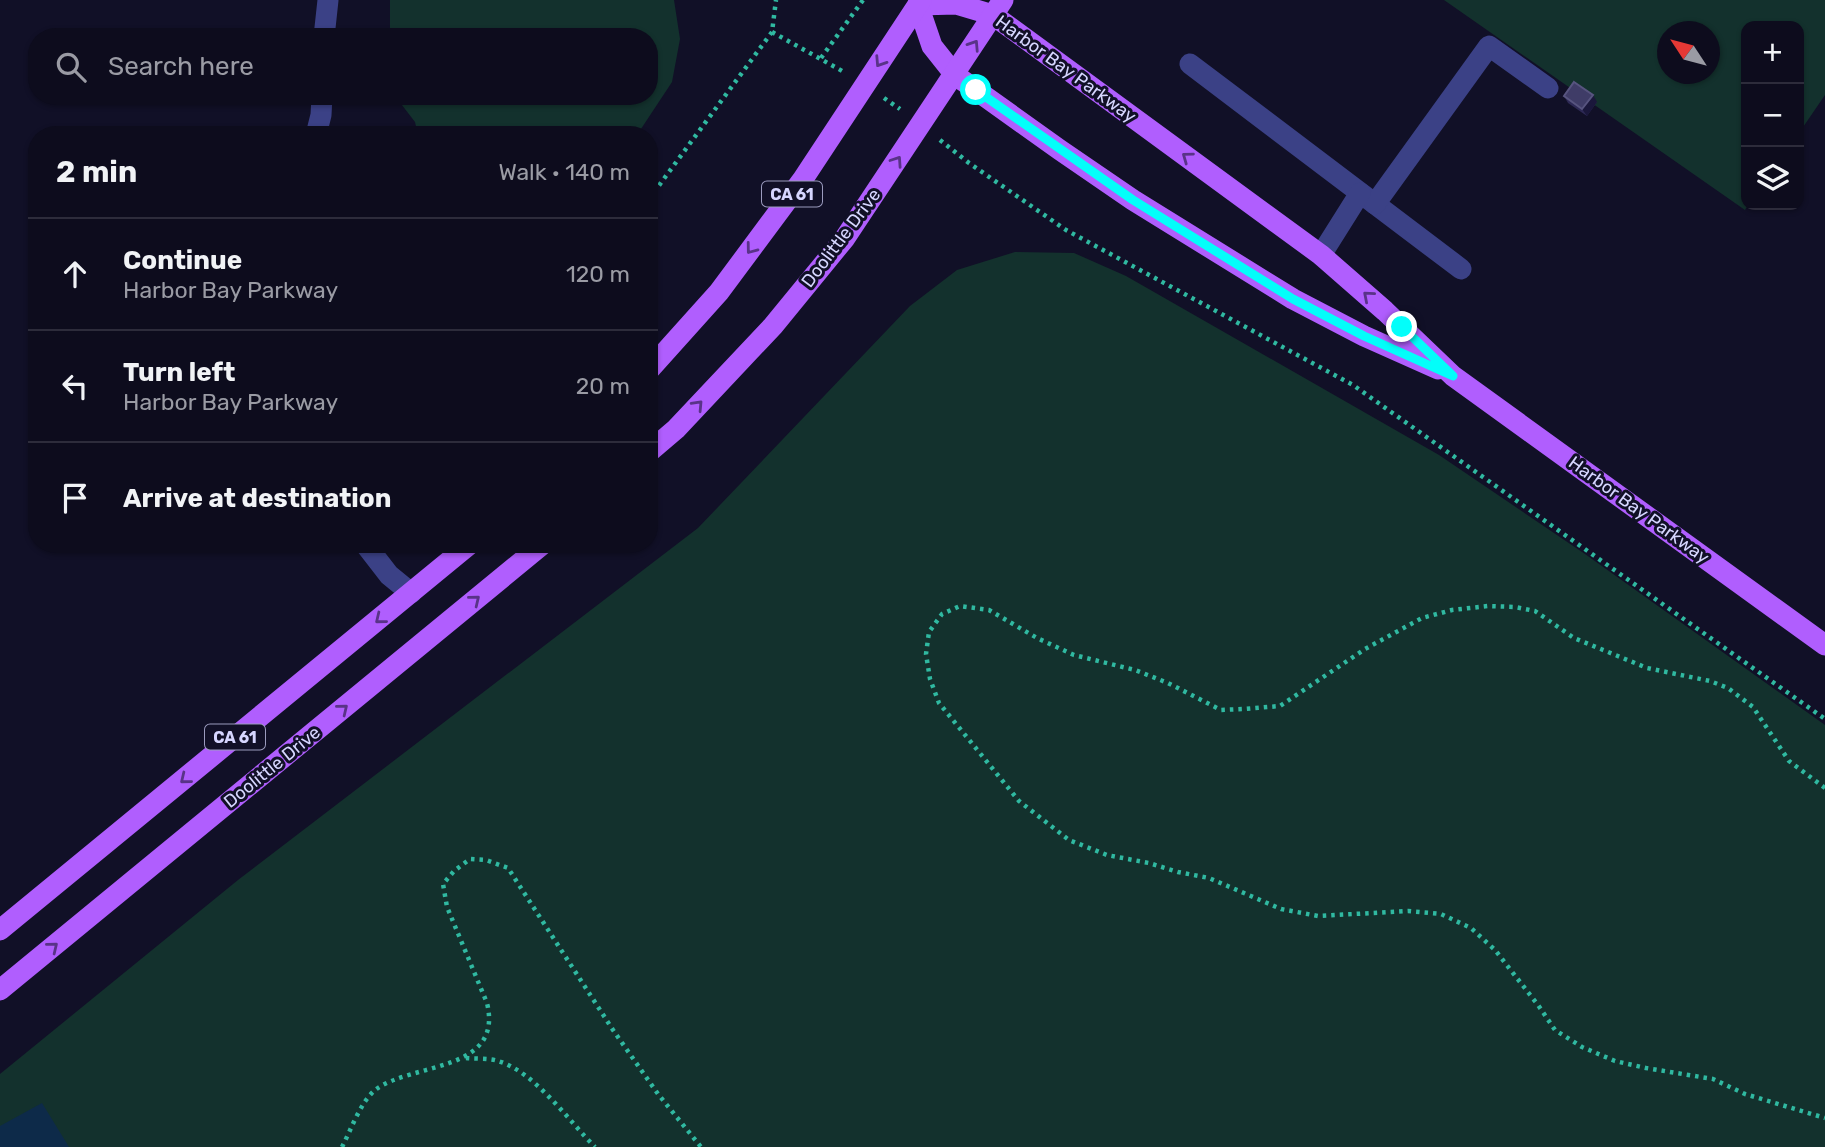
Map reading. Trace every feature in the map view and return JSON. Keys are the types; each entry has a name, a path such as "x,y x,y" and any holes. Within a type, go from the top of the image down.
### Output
{"main road":[{"name":"Harbor Bay Parkway","path":"1453,376 1364,336 1293,299 1133,200 955,75 932,46 919,2 998,8 1321,255 1453,376 1825,645"},
{"name":"CA 61","path":"658,360 719,292 803,179 919,2"},
{"name":"Doolittle Drive","path":"658,444 676,429 773,326 845,238 998,8"},
{"name":"CA 61","path":"0,930 459,553"},
{"name":"Doolittle Drive","path":"0,990 532,553"}],"lane":[{"path":"325,28 328,0"},
{"path":"1321,255 1489,46 1548,88"},
{"path":"1190,64 1461,269"},
{"path":"317,126 321,105"},
{"path":"372,553 388,575 411,593"}],"path":[{"path":"658,187 772,32 776,0"},
{"path":"772,32 823,59 863,0"},
{"path":"969,163 1066,230 1353,385 1825,719"},
{"path":"1825,788 1789,761 1753,707 1728,688 1710,681 1647,668 1574,638 1535,611 1515,607 1488,606 1452,610 1422,618 1365,649 1280,706 1221,710 1168,683 1135,670 1074,655 1037,638 989,610 960,606 942,614 929,632 926,654 930,679 939,704 1019,801 1069,840 1107,855 1209,878 1281,909 1318,916 1408,911 1441,914 1471,928 1495,950 1555,1030 1582,1047 1615,1061 1713,1079 1745,1094 1825,1118"},
{"path":"465,1058 478,1046 491,1019 480,980 447,907 443,884 470,859 485,860 508,868 620,1040 658,1094 701,1147"},
{"path":"342,1147 374,1091 410,1074 465,1058 498,1061 517,1070 595,1147"}],"green space":[{"path":"390,0 674,0 680,39 672,82 658,103 658,28 390,28"},
{"path":"1444,0 1825,0 1825,95 1804,126 1804,21 1741,21 1741,207"},
{"path":"402,105 657,105 643,126 416,126"},
{"path":"1015,252 1074,253 1126,276 1439,455 1585,554 1825,725 1825,1147 0,1147 0,1074 238,880 698,528 910,306 957,270"}],"water":[{"path":"42,1103 69,1147 0,1147 0,1126"}],"building":[{"path":"1574,82 1593,95 1582,109 1564,96"}],"route":[{"path":"976,90 1133,200 1293,299 1364,336 1453,376 1402,327"}]}
